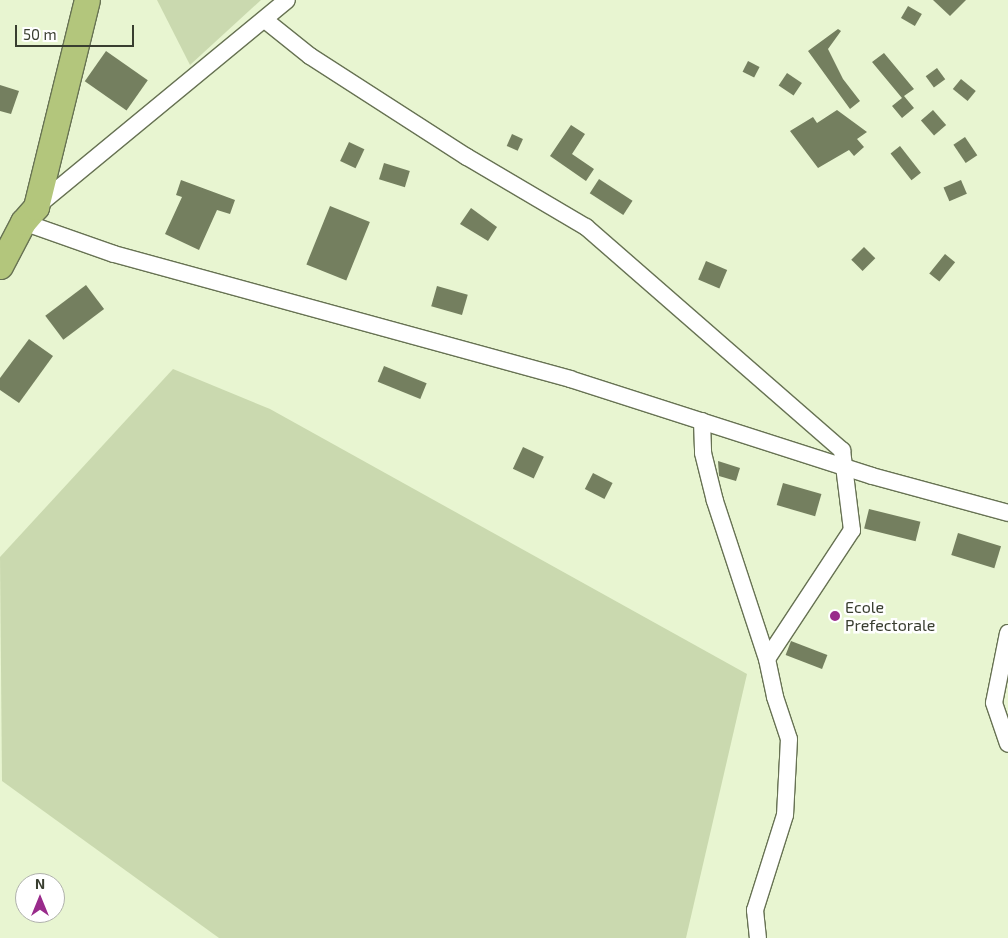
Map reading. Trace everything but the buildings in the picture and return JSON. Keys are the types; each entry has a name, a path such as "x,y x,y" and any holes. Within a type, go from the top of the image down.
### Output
{"main road":[{"path":"0,266 29,214 87,0"}],"street":[{"path":"287,0 29,214 114,254 570,379 846,467 1008,513"},
{"path":"265,20 310,56 467,157 586,227 842,450 846,467 852,530 767,659"},
{"path":"702,421 703,453 715,501 767,659 774,696 789,739 785,815 756,910 758,938"},
{"path":"1008,633 994,703 1008,744"}],"green space":[{"path":"157,0 261,0 190,65"},
{"path":"173,369 270,409 747,674 686,938 219,938 2,781 0,557"}],"place":[{"name":"Ecole Prefectorale","path":"835,616"}]}
